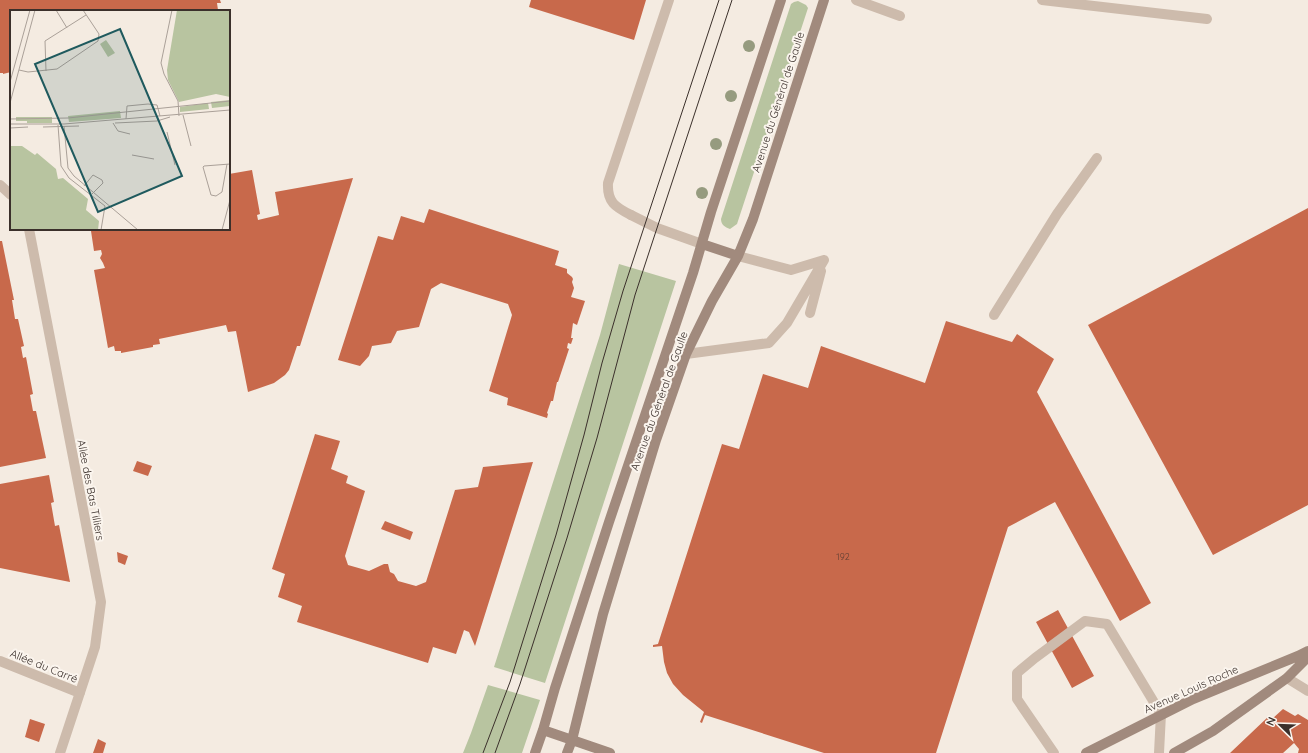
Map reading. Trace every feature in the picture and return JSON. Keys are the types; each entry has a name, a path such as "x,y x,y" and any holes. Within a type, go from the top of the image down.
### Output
{"main road":[{"name":"Avenue du Général de Gaulle","path":"535,753 781,0"},
{"name":"Avenue du Général de Gaulle","path":"567,753 572,740 603,614 656,440 686,354 712,301 738,256 753,219 824,0"},
{"path":"702,244 738,256"},
{"name":"Avenue Louis Roche","path":"1086,753 1193,699 1308,651"},
{"path":"1174,753 1213,732 1287,678 1308,657"},
{"path":"543,730 610,753"}],"street":[{"path":"669,0 608,183 608,191 612,203 620,210 657,228 702,244"},
{"path":"856,0 900,16"},
{"path":"1042,0 1207,19"},
{"path":"994,315 1057,214 1097,158"},
{"path":"0,185 10,194"},
{"name":"Allée des Bas Tilliers","path":"29,230 101,602 95,647 60,753"},
{"path":"738,256 791,270 824,260"},
{"path":"810,312 824,260"},
{"path":"686,354 768,344 787,323 824,260"},
{"path":"1054,753 1017,699 1017,673 1085,621 1107,624 1161,714 1159,753"},
{"name":"Allée du Carré","path":"0,661 80,693"},
{"path":"1287,678 1308,691"}],"green space":[{"path":"798,1 806,5 808,8 737,224 730,229 724,226 721,219 791,4"},
{"path":"619,264 676,281 545,683 494,667 600,335"},
{"path":"488,685 540,700 522,753 463,753"}],"building":[{"path":"0,0 220,0 221,3 217,3 218,10 10,10 10,72 3,74 0,73"},
{"path":"531,0 646,0 634,40 529,7"},
{"path":"252,170 260,214 257,215 258,220 279,215 275,192 353,178 300,346 297,346 289,370 274,383 248,392 236,331 228,332 226,325 159,339 160,344 153,345 153,347 121,353 121,351 115,351 114,346 108,348 94,270 105,268 100,258 102,254 101,250 94,251 92,230 230,230 230,174"},
{"path":"1308,208 1308,505 1213,555 1088,325"},
{"path":"429,209 559,251 555,265 567,269 567,273 573,279 572,282 574,288 571,297 585,301 577,325 573,323 571,338 573,338 571,344 568,343 567,348 569,349 557,382 553,401 551,401 547,413 547,418 507,405 508,398 489,391 512,315 508,304 441,283 431,289 419,327 397,331 391,343 372,346 369,356 360,366 338,360 378,236 393,240 401,216 424,223"},
{"path":"0,241 2,241 14,300 12,300 15,319 18,319 24,346 21,347 23,358 26,357 33,394 30,395 33,411 36,411 46,458 0,467"},
{"path":"946,321 1012,342 1017,334 1054,359 1037,392 1151,603 1120,621 1055,502 1008,527 936,753 824,753 705,715 702,723 700,722 704,712 683,695 673,684 667,673 662,646 653,647 653,645 658,644 722,444 739,449 763,374 808,388 821,346 925,383"},
{"path":"315,434 340,441 331,469 348,476 346,483 365,491 345,556 348,565 369,571 384,564 388,564 390,572 394,574 398,581 416,586 426,582 455,490 478,487 483,467 533,462 475,646 469,632 464,630 456,654 433,647 428,663 297,622 302,606 278,597 285,574 272,569"},
{"path":"137,461 152,466 148,476 133,471"},
{"path":"49,475 54,502 51,503 55,526 59,525 70,582 0,568 0,484"},
{"path":"385,521 413,532 410,540 381,529"},
{"path":"117,552 128,556 125,565 118,562"},
{"path":"1058,610 1094,676 1072,688 1036,622"},
{"path":"1283,709 1295,716 1298,714 1308,720 1308,753 1298,753 1299,749 1294,743 1283,753 1230,753 1269,716 1272,719"},
{"path":"30,719 45,724 39,742 25,737"},
{"path":"98,739 106,743 103,753 93,753"}],"tram line":[{"path":"483,753 510,682 556,535 623,291 719,0"},
{"path":"495,753 520,684 567,538 597,438 635,295 732,0"}]}
